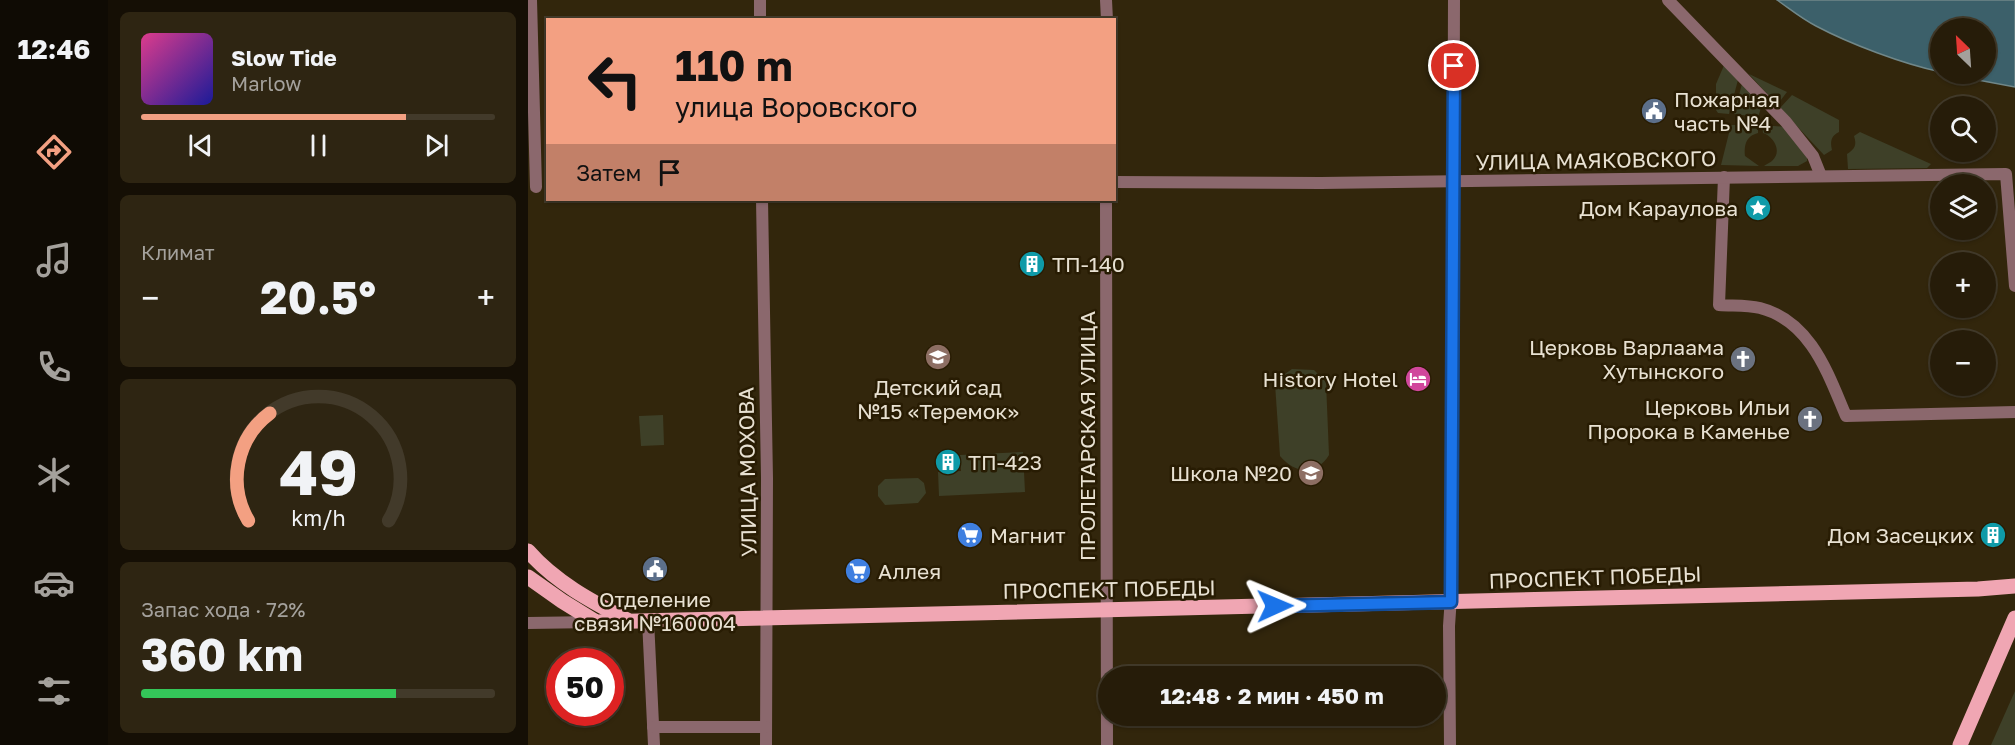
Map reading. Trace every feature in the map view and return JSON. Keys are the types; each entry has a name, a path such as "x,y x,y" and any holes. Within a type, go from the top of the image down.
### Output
{"main road":[{"path":"528,551 561,581 590,601 627,620"},
{"path":"528,577 596,622"},
{"name":"ПРОСПЕКТ ПОБЕДЫ","path":"596,622 768,616 1978,589 2015,586"},
{"path":"1960,745 2015,618"}],"street":[{"path":"531,0 537,187"},
{"path":"760,0 760,18"},
{"path":"1106,0 1107,18"},
{"path":"1450,745 1454,0"},
{"path":"1668,0 1786,122 1813,156 1821,176"},
{"name":"УЛИЦА МАЯКОВСКОГО","path":"1116,182 1321,183 2006,174 2015,286"},
{"path":"1724,177 1719,305 1757,307 1767,310 1790,324 1808,339 1817,352 1846,416 2015,412"},
{"name":"УЛИЦА МОХОВА","path":"762,201 768,616 766,745"},
{"name":"ПРОЛЕТАРСКАЯ УЛИЦА","path":"1106,201 1107,745"},
{"path":"648,620 654,745"},
{"name":"ПРОСПЕКТ ПОБЕДЫ","path":"528,623 596,622"},
{"path":"653,727 766,727"}],"green space":[{"path":"1725,63 1739,76 1729,114 1718,113 1716,110 1716,84"},
{"path":"1749,74 1787,92 1777,105"},
{"path":"1743,80 1763,102 1758,117 1734,114"},
{"path":"1792,95 1839,120 1839,132 1832,139 1832,150 1824,155 1780,108"},
{"path":"1731,125 1758,125 1758,133 1748,139 1745,156 1759,166 1721,165"},
{"path":"1762,125 1787,127 1807,155 1807,161 1798,166 1764,166 1775,157 1777,149 1773,141 1763,133"},
{"path":"1860,132 1931,164 1927,168 1848,169 1847,154 1855,146 1854,136"},
{"path":"1292,369 1314,370 1326,382 1329,455 1318,467 1312,469 1299,469 1280,456 1275,384"},
{"path":"663,415 664,445 641,446 639,416"},
{"path":"1023,452 1025,492 939,496 938,472 961,471 960,455"},
{"path":"918,478 924,483 926,493 918,503 885,505 878,496 878,486 885,479"},
{"path":"2015,691 2015,745 1991,745"}],"water":[{"path":"1777,0 2015,0 2015,87 1996,83 1996,18 1930,18 1930,69 1877,53 1845,40 1801,17"}],"place":[{"name":"Пожарная часть №4","path":"1654,111"},
{"name":"Дом Караулова","path":"1758,208"},
{"name":"ТП-140","path":"1032,264"},
{"name":"Детский сад №15 «Теремок»","path":"938,357"},
{"name":"Церковь Варлаама Хутынского","path":"1743,359"},
{"name":"History Hotel","path":"1418,379"},
{"name":"Церковь Ильи Пророка в Каменье","path":"1810,419"},
{"name":"ТП-423","path":"948,462"},
{"name":"Школа №20","path":"1311,473"},
{"name":"Магнит","path":"970,535"},
{"name":"Дом Засецких","path":"1993,535"},
{"name":"Отделение связи №160004","path":"655,569"},
{"name":"Аллея","path":"858,571"}],"route":[{"path":"1275,606 1451,602 1454,66"}]}
